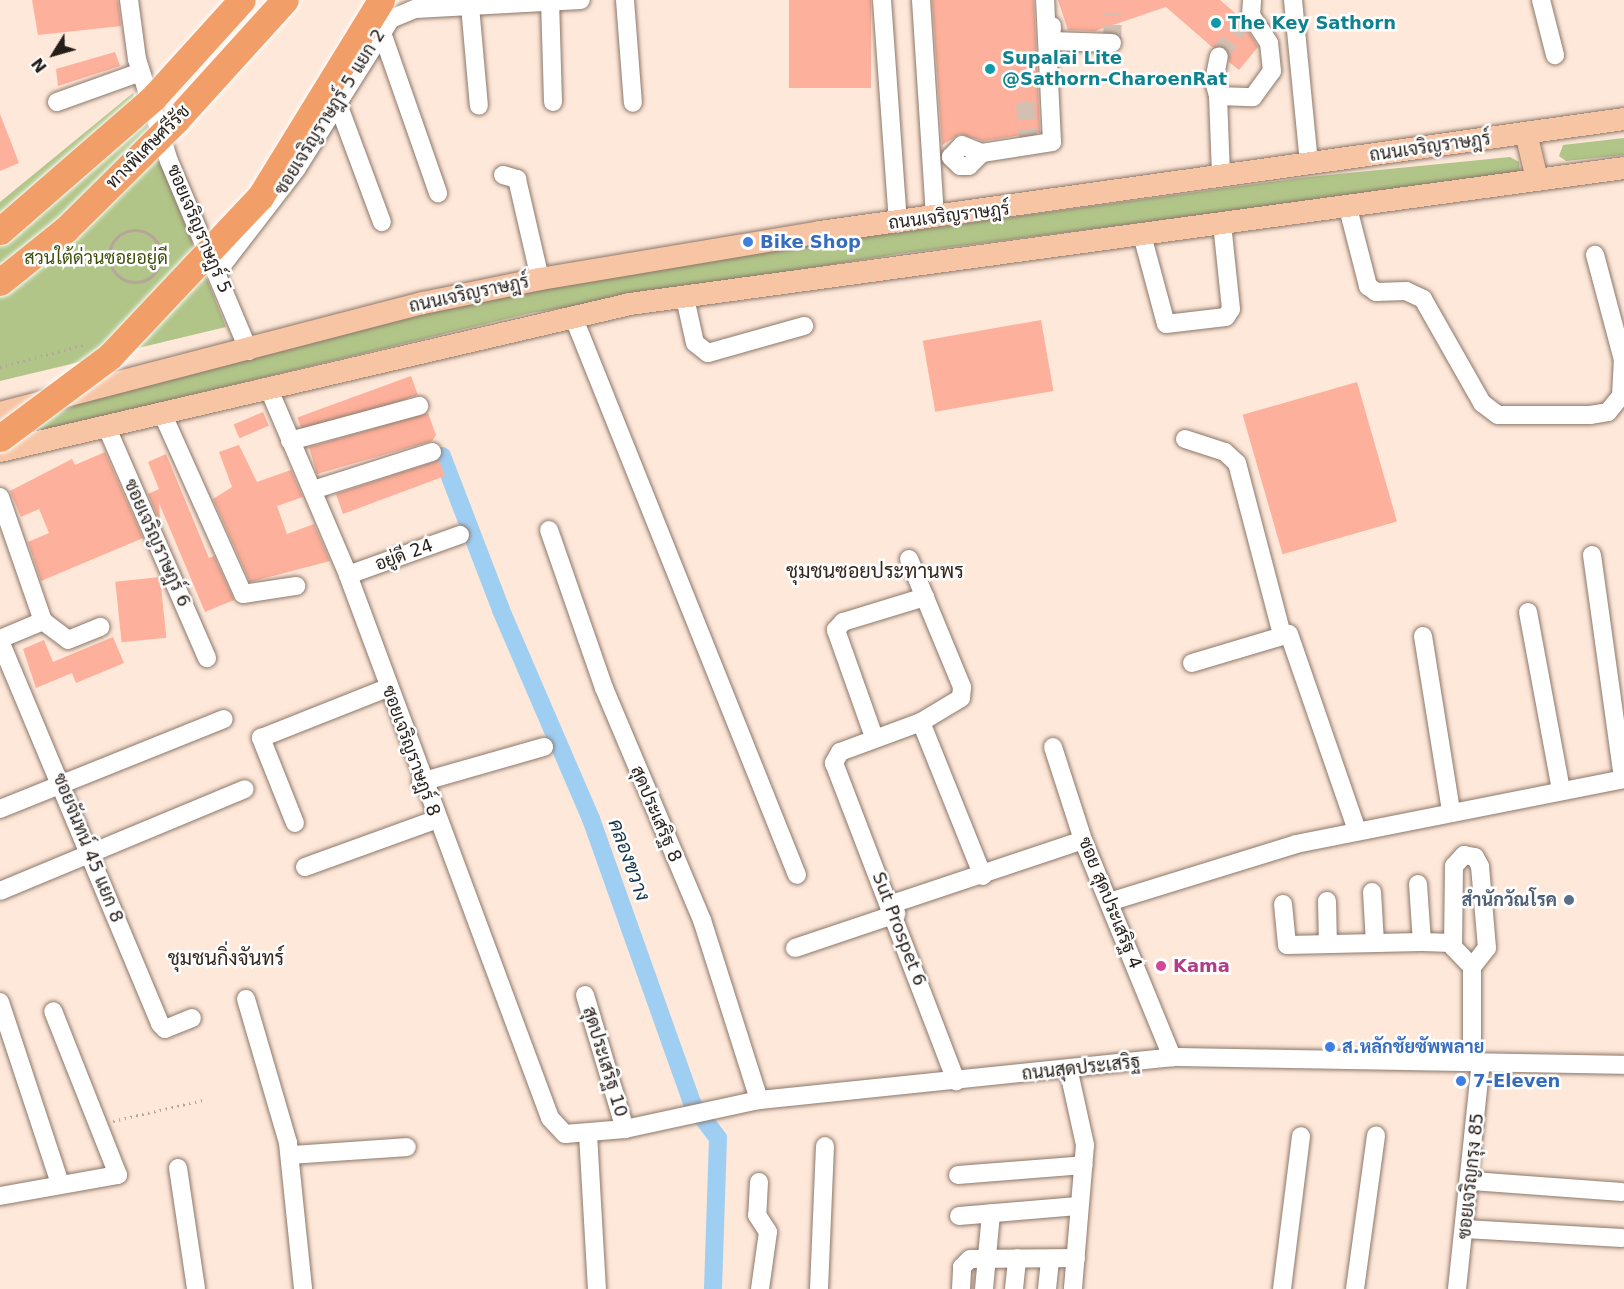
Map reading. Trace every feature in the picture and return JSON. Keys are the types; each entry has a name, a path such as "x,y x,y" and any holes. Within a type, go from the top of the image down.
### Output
{"highway":[{"name":"ทางพิเศษศรีรัช","path":"0,231 153,98 242,0"},
{"name":"ทางพิเศษศรีรัช","path":"0,282 66,229 142,154 285,0"},
{"path":"0,438 110,356 260,197 381,0"}],"main road":[{"name":"ถนนเจริญราษฎร์","path":"0,413 249,351 423,303 540,279 1221,174 1309,164 1624,119"},
{"path":"1526,133 1537,178"},
{"path":"0,451 163,415 268,387 573,316 685,298 1348,208 1537,178 1624,168"}],"street":[{"name":"ซอยเจริญราษฎร์ 5","path":"129,0 141,72 169,161 249,351"},
{"name":"ซอยเจริญราษฎร์ 5 แยก 2","path":"217,272 247,238 338,104 381,30 415,9 447,3 470,6 581,0"},
{"path":"625,0 633,103"},
{"path":"882,0 898,223"},
{"path":"921,0 935,218"},
{"path":"930,157 951,157 960,166 969,166 982,153 1052,142 1045,0"},
{"path":"1055,0 1051,41 1112,43"},
{"path":"1293,0 1309,164"},
{"path":"1541,0 1555,55"},
{"path":"550,1 553,102"},
{"path":"470,6 479,106"},
{"path":"1218,96 1253,97 1270,79 1269,43 1249,12"},
{"path":"381,30 438,193"},
{"path":"1219,56 1214,81 1218,96 1221,174"},
{"path":"57,102 141,72"},
{"path":"338,104 382,222"},
{"path":"503,175 517,178 540,279"},
{"path":"1348,208 1368,286 1376,292 1406,291 1423,299 1482,403 1498,416 1590,415 1608,412 1621,396 1623,360 1595,255"},
{"path":"1142,235 1166,324 1226,317 1231,309 1222,224"},
{"path":"685,298 695,343 708,353 804,326"},
{"path":"573,316 797,874"},
{"name":"ซอยเจริญราษฎร์ 8","path":"268,387 348,575 435,820 550,1118"},
{"path":"290,441 419,406"},
{"path":"163,415 243,594 296,586"},
{"name":"ซอยเจริญราษฎร์ 6","path":"107,428 207,658"},
{"path":"1185,439 1226,452 1237,464 1282,634"},
{"path":"313,490 432,452"},
{"path":"0,497 43,621 68,640 101,627"},
{"name":"สุดประเสริฐ 8","path":"549,530 604,688 702,920 759,1100"},
{"name":"อยู่ดี 24","path":"348,575 460,535"},
{"path":"1109,902 1357,830 1451,810 1624,779 1592,555"},
{"path":"909,559 925,597 962,687 954,706 921,722 874,737 836,630 843,622 925,597"},
{"path":"1528,612 1561,790"},
{"path":"1,635 43,621"},
{"path":"1192,663 1282,634 1294,640 1357,830"},
{"name":"ซอยจันทน์ 45 แยก 8","path":"1,635 160,1024 165,1029 192,1018"},
{"path":"1423,636 1451,810"},
{"path":"295,823 261,738 387,688"},
{"path":"0,809 62,782 224,719"},
{"path":"921,722 983,876"},
{"name":"Sut Prospet 6","path":"874,737 840,752 834,763 838,779 894,909 956,1081"},
{"path":"422,782 544,747"},
{"name":"ซอย สุดประเสริฐ 4","path":"1053,747 1083,840 1172,1058"},
{"path":"0,891 245,789"},
{"path":"305,867 435,820"},
{"path":"795,948 1083,840"},
{"path":"1464,855 1475,857 1482,876 1487,948 1472,967 1453,942 1454,866 1464,855"},
{"path":"1418,884 1422,942"},
{"path":"1372,892 1375,942"},
{"path":"1328,901 1328,944"},
{"path":"1283,904 1287,945 1453,942"},
{"name":"ซอยเจริญกรุง 85","path":"1457,1289 1472,1181 1476,1062 1472,967"},
{"name":"สุดประเสริฐ 10","path":"585,995 625,1129"},
{"path":"246,999 291,1155 303,1289"},
{"path":"0,1002 60,1182"},
{"path":"2,1190 118,1175 53,1011"},
{"name":"ถนนสุดประเสริฐ","path":"550,1118 565,1134 588,1134 625,1129 759,1100 1068,1072 1172,1058 1624,1065"},
{"path":"1068,1072 1085,1145 1078,1206 1073,1289"},
{"path":"588,1134 597,1289"},
{"path":"1355,1289 1376,1135"},
{"path":"1282,1289 1301,1137"},
{"path":"819,1289 825,1146"},
{"path":"291,1155 407,1147"},
{"path":"958,1175 1084,1165"},
{"path":"178,1168 196,1289"},
{"path":"1472,1181 1622,1192"},
{"path":"759,1182 757,1215 768,1232 760,1289"},
{"path":"959,1216 1078,1206"},
{"path":"984,1289 991,1213"},
{"path":"1465,1229 1622,1238"},
{"path":"1014,1289 1017,1258"},
{"path":"961,1289 965,1262 987,1259 1076,1258"},
{"path":"1047,1289 1050,1260"}],"path":[{"path":"144,289 146,280 159,268 157,242 135,230 119,235 108,257 114,273 129,282 146,280"},
{"path":"0,367 89,343"},
{"path":"99,1124 203,1100"}],"green space":[{"name":"สวนใต้ด่วนซอยอยู่ดี","path":"133,93 226,327 0,381 0,202"},
{"path":"1624,138 1624,155 1566,161 1559,156 1563,145"},
{"path":"1510,157 1519,162 1520,174 898,254 531,313 0,441 0,421 478,299 754,252 1308,177"}],"building":[{"path":"32,0 118,0 121,26 38,35"},
{"path":"789,0 871,0 871,88 789,88"},
{"name":"Supalai Lite @Sathorn-CharoenRat","path":"932,0 1034,0 1040,132 983,141 960,134 942,145"},
{"name":"The Key Sathorn","path":"1058,0 1220,0 1240,17 1258,47 1239,70 1229,62 1226,47 1212,47 1166,7 1095,31 1068,30"},
{"path":"115,52 120,66 58,86 56,69"},
{"path":"0,114 19,163 0,171"},
{"path":"1041,320 1054,391 935,412 923,341"},
{"path":"411,376 418,395 304,436 297,417"},
{"path":"1357,382 1397,521 1283,554 1243,415"},
{"path":"263,412 269,426 239,438 234,425"},
{"path":"428,413 436,435 432,441 317,474 309,447"},
{"path":"239,445 257,482 291,470 303,497 277,506 287,534 314,524 330,561 250,582 213,499 232,487 219,452"},
{"path":"105,452 143,538 41,581 28,542 49,533 39,509 21,517 10,491 72,459 75,465"},
{"path":"166,454 209,558 214,556 234,600 205,612 159,503 160,522 148,494 159,489 148,462"},
{"path":"439,460 445,476 343,514 336,494"},
{"path":"160,577 166,638 122,642 115,582"},
{"path":"113,637 124,663 76,683 72,673 36,688 23,649 44,640 53,662"}],"waterway":[{"name":"คลองขวาง","path":"442,456 501,610 591,819 693,1105 718,1138 713,1289"}],"tunnel":[{"path":"1112,43 1113,13"},
{"path":"1219,56 1244,20"},
{"path":"1025,102 1029,148"}],"place":[{"name":"The Key Sathorn","path":"1216,23"},
{"name":"Supalai Lite @Sathorn-CharoenRat","path":"990,69"},
{"name":"Bike Shop","path":"748,242"},
{"name":"สำนักวัณโรค","path":"1569,900"},
{"name":"Kama","path":"1161,966"},
{"name":"ส.หลักชัยซัพพลาย","path":"1330,1047"},
{"name":"7-Eleven","path":"1461,1081"}],"district":[{"name":"ชุมชนซอยประทานพร","path":"875,571"},
{"name":"ชุมชนกิ่งจันทร์","path":"226,958"}]}
